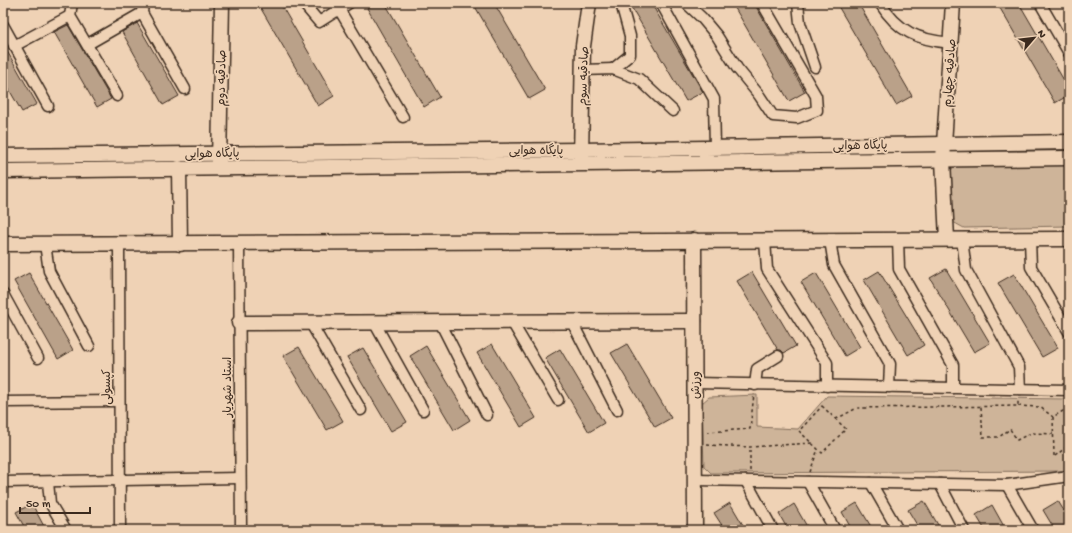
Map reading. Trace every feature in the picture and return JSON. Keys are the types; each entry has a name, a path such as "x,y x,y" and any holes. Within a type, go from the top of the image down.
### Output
{"street":[{"path":"72,3 70,16 88,44 117,96"},
{"name":"صادقیه دوم","path":"219,168 222,3"},
{"path":"303,3 319,22 349,3"},
{"name":"صادقیه سوم","path":"581,164 583,46 589,3"},
{"path":"613,69 630,55 630,36 622,7 623,3"},
{"path":"660,3 714,99 715,148"},
{"path":"686,3 702,18 717,36 737,68 773,116 797,118 817,110 816,96 762,3"},
{"path":"798,3 800,23 815,66"},
{"path":"880,3 896,24 914,36 931,41 951,43"},
{"name":"صادقیه چهارم","path":"947,239 943,160 953,3"},
{"path":"1040,3 1069,53"},
{"path":"88,44 143,8 185,89"},
{"path":"339,9 403,117"},
{"path":"14,46 70,16"},
{"path":"3,25 48,106"},
{"path":"583,70 613,69 639,79 673,111"},
{"name":"پایگاه هوایی","path":"3,156 582,150 1069,142"},
{"name":"پایگاه هوایی","path":"3,171 1069,158"},
{"path":"179,168 180,244"},
{"path":"962,239 966,270 1019,367 1020,390"},
{"path":"1030,239 1031,267 1069,332"},
{"path":"3,244 1069,239"},
{"name":"ورزش","path":"694,240 695,530"},
{"path":"765,240 767,270 827,363 827,386"},
{"path":"830,240 834,265 890,364 890,387"},
{"path":"898,240 899,269 953,365 953,388"},
{"name":"استاد شهریار","path":"239,243 240,530"},
{"path":"45,244 48,271 89,346"},
{"name":"کپسولی","path":"119,244 120,530"},
{"path":"3,294 38,358"},
{"path":"240,323 694,321"},
{"path":"310,322 361,410"},
{"path":"374,322 423,410"},
{"path":"440,322 487,415"},
{"path":"512,322 558,400"},
{"path":"572,322 617,410"},
{"path":"756,385 756,369 778,356"},
{"path":"695,384 1069,390"},
{"path":"3,402 119,402"},
{"path":"695,480 1007,485 1069,476"},
{"path":"3,482 240,478"},
{"path":"748,481 773,530"},
{"path":"48,482 50,503 66,530"},
{"path":"808,482 834,530"},
{"path":"871,483 898,530"},
{"path":"940,484 964,530"},
{"path":"1007,485 1033,530"}],"path":[{"path":"706,438 707,432 750,429 756,385"},
{"path":"1018,406 1020,390"},
{"path":"822,406 836,419 846,429 822,453 799,431 822,406"},
{"path":"836,419 857,408 1018,406 1040,407 1053,417"},
{"path":"981,407 982,437 1000,437 1010,430 1017,440 1031,433 1053,434"},
{"path":"1053,417 1063,411 1069,416"},
{"path":"1053,417 1054,456 1069,445"},
{"path":"706,445 750,447 812,443"},
{"path":"748,481 750,447"},
{"path":"808,482 813,460 818,449"}],"shaded area":[{"path":"1069,162 1069,226 964,228 953,222 951,171 956,163"},
{"path":"757,395 757,427 798,429 827,396 1069,399 1069,471 711,473 704,466 702,403 709,397"}],"building":[{"path":"267,3 280,3 334,96 318,106 260,7"},
{"path":"375,3 385,3 440,97 424,107 367,8"},
{"path":"473,3 494,3 545,90 529,99"},
{"path":"629,3 651,3 703,92 686,101"},
{"path":"732,3 754,3 805,92 789,101"},
{"path":"844,3 858,3 912,96 896,105 838,6"},
{"path":"997,3 1019,3 1069,89 1069,95 1055,103"},
{"path":"137,23 179,96 163,105 122,32"},
{"path":"68,25 111,99 97,107 54,32"},
{"path":"3,44 37,104 22,112 3,79"},
{"path":"946,269 990,343 974,352 930,278"},
{"path":"879,271 924,345 908,355 864,280"},
{"path":"752,272 796,346 784,353 781,350 778,350 737,281"},
{"path":"29,273 73,350 58,359 14,281"},
{"path":"816,273 860,347 845,356 801,282"},
{"path":"1014,274 1058,348 1042,357 998,283"},
{"path":"492,344 536,418 521,427 477,353"},
{"path":"627,344 671,418 655,427 611,353"},
{"path":"426,346 470,420 454,430 410,356"},
{"path":"299,347 343,421 327,430 283,356"},
{"path":"363,348 407,422 391,431 347,357"},
{"path":"560,349 604,423 589,432 545,358"},
{"path":"924,501 941,530 920,530 908,510"},
{"path":"1058,501 1069,519 1069,530 1055,530 1043,510"},
{"path":"730,503 746,530 725,530 714,513"},
{"path":"857,503 873,530 852,530 842,512"},
{"path":"32,504 46,530 26,530 16,512"},
{"path":"794,504 809,530 788,530 779,514"},
{"path":"992,505 1006,530 985,530 976,515"}]}
